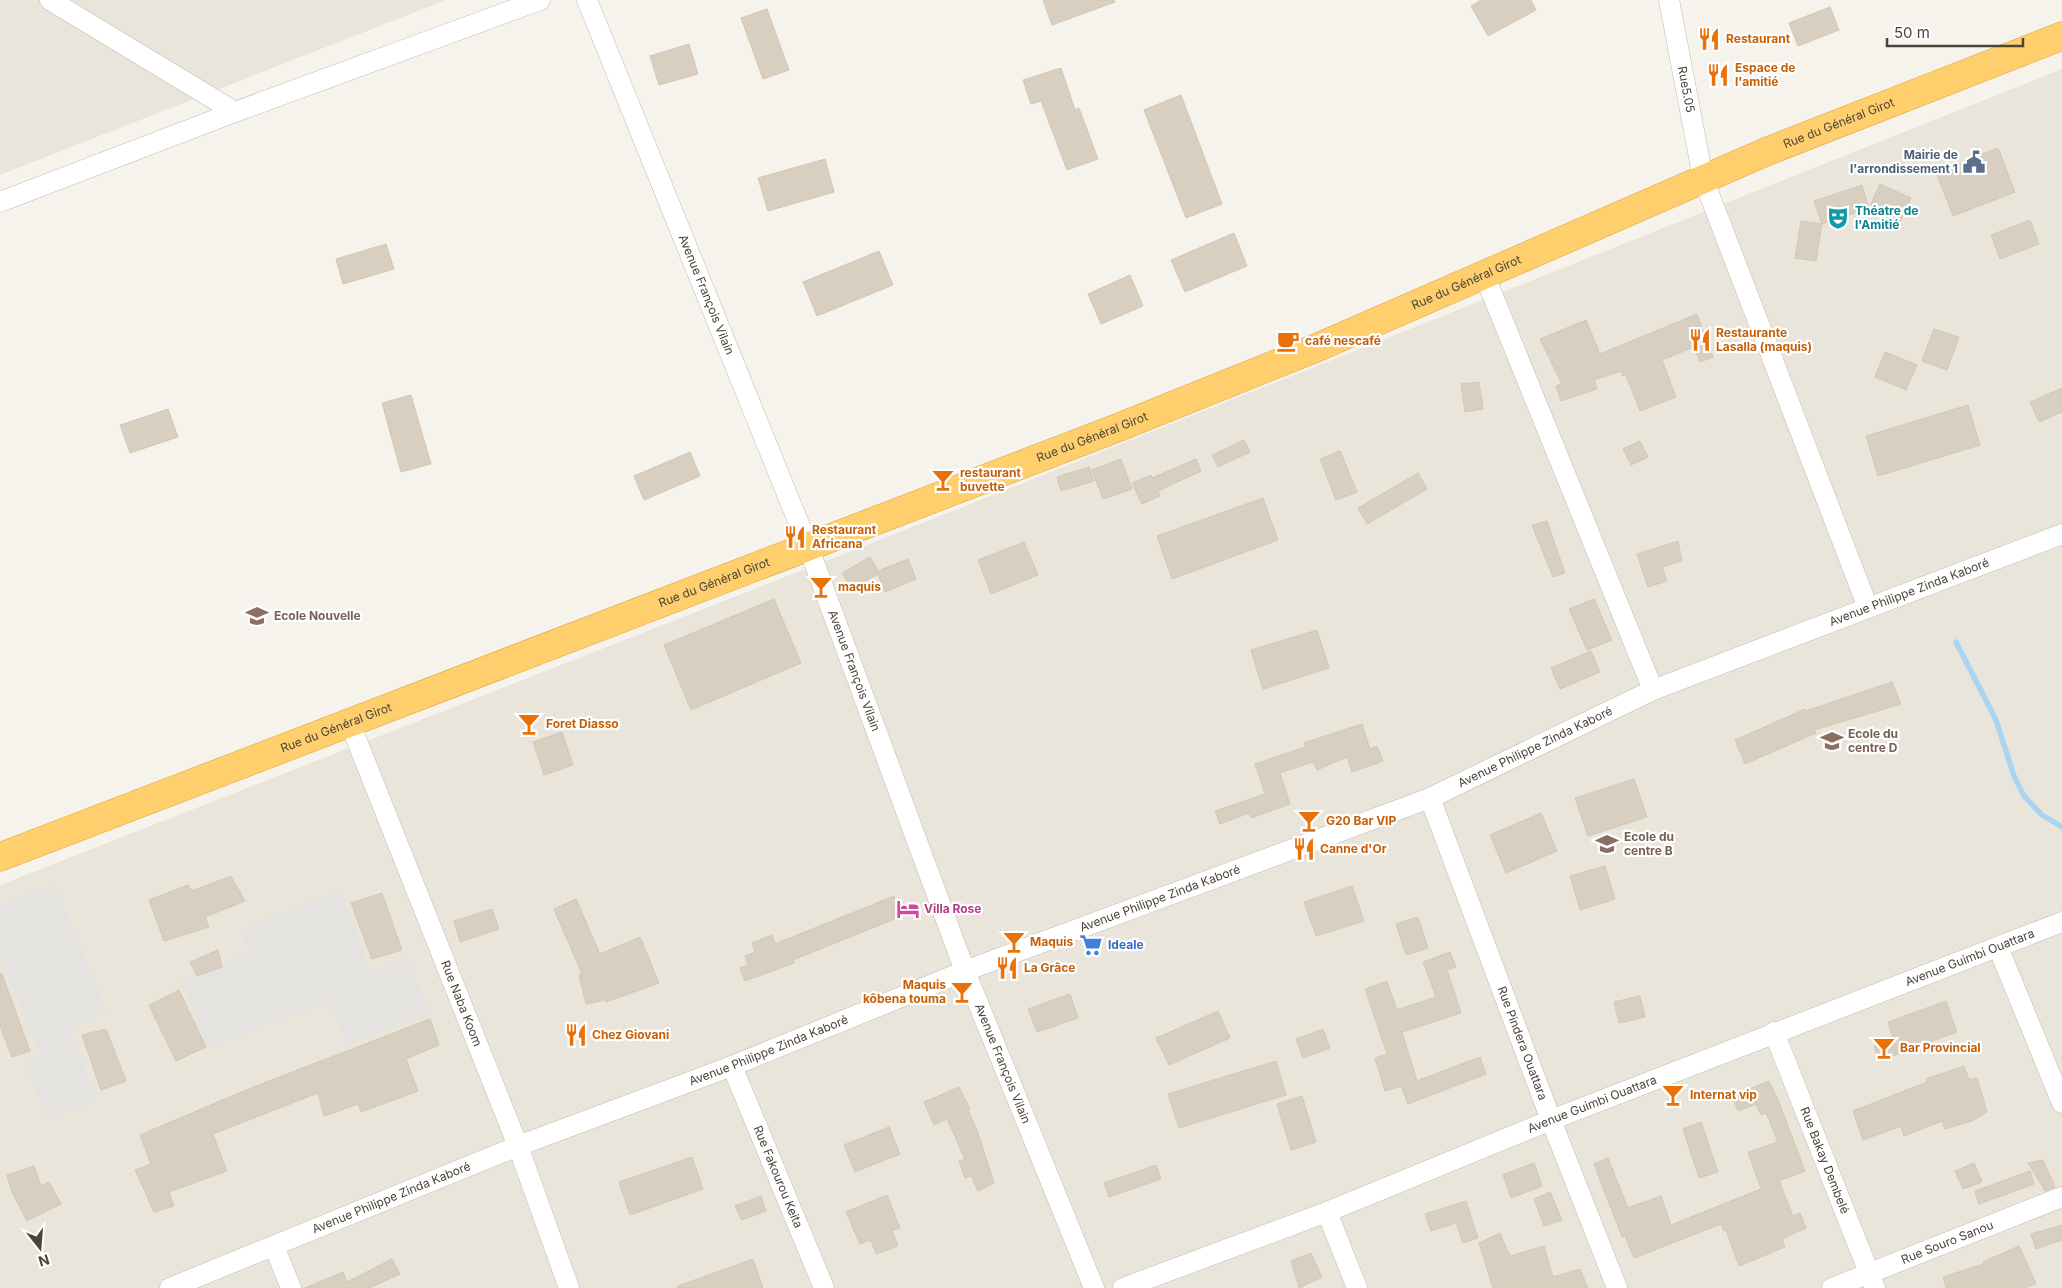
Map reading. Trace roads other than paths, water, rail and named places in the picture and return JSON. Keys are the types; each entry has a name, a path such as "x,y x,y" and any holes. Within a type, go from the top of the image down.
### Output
{"highway":[{"name":"Rue du Général Girot","path":"0,857 349,721 1117,428 1316,348 1703,178 1812,133 2062,36"}],"street":[{"path":"50,0 235,112"},
{"path":"0,202 235,112 540,0"},
{"name":"Avenue François Vilain","path":"587,0 808,546 965,971 1094,1288"},
{"name":"Rue5.05","path":"1669,0 1703,178 1868,608"},
{"path":"1484,274 1653,690"},
{"name":"Avenue Philippe Zinda Kaboré","path":"170,1288 518,1146 732,1066 965,971 1430,798 1653,690 2062,534"},
{"name":"Rue Naba Koom","path":"349,721 518,1146 569,1288"},
{"name":"Rue Pindera Ouattara","path":"1430,798 1551,1120 1617,1288"},
{"name":"Avenue Guimbi Ouattara","path":"1123,1288 1327,1212 1551,1120 1774,1032 2062,922"},
{"path":"1998,947 2062,1103"},
{"name":"Rue Bakay Dembelé","path":"1774,1032 1872,1281"},
{"name":"Rue Fakourou Keita","path":"732,1066 824,1288"},
{"name":"Rue Souro Sanou","path":"1832,1288 1872,1281 2062,1197"},
{"path":"1327,1212 1357,1288"},
{"path":"274,1246 291,1288"}],"waterway":[{"path":"1956,642 1996,720 2014,776 2024,796 2042,815 2062,827"}],"place":[{"name":"Restaurant","path":"1709,39"},
{"name":"Espace de l'amitié","path":"1718,75"},
{"name":"Mairie de l'arrondissement 1","path":"1974,162"},
{"name":"Théatre de l'Amitié","path":"1838,218"},
{"name":"Restaurante Lasalla (maquis)","path":"1700,340"},
{"name":"café nescafé","path":"1288,341"},
{"name":"restaurant buvette","path":"943,480"},
{"name":"Restaurant Africana","path":"795,537"},
{"name":"maquis","path":"821,587"},
{"name":"Ecole Nouvelle","path":"257,616"},
{"name":"Foret Diasso","path":"529,724"},
{"name":"Ecole du centre D","path":"1832,741"},
{"name":"G20 Bar VIP","path":"1309,821"},
{"name":"Ecole du centre B","path":"1607,844"},
{"name":"Canne d'Or","path":"1304,849"},
{"name":"Villa Rose","path":"908,909"},
{"name":"Maquis","path":"1014,942"},
{"name":"Ideale","path":"1091,945"},
{"name":"La Grâce","path":"1007,968"},
{"name":"Maquis kôbena touma","path":"962,992"},
{"name":"Chez Giovani","path":"576,1035"},
{"name":"Bar Provincial","path":"1884,1048"},
{"name":"Internat vip","path":"1673,1095"}]}
